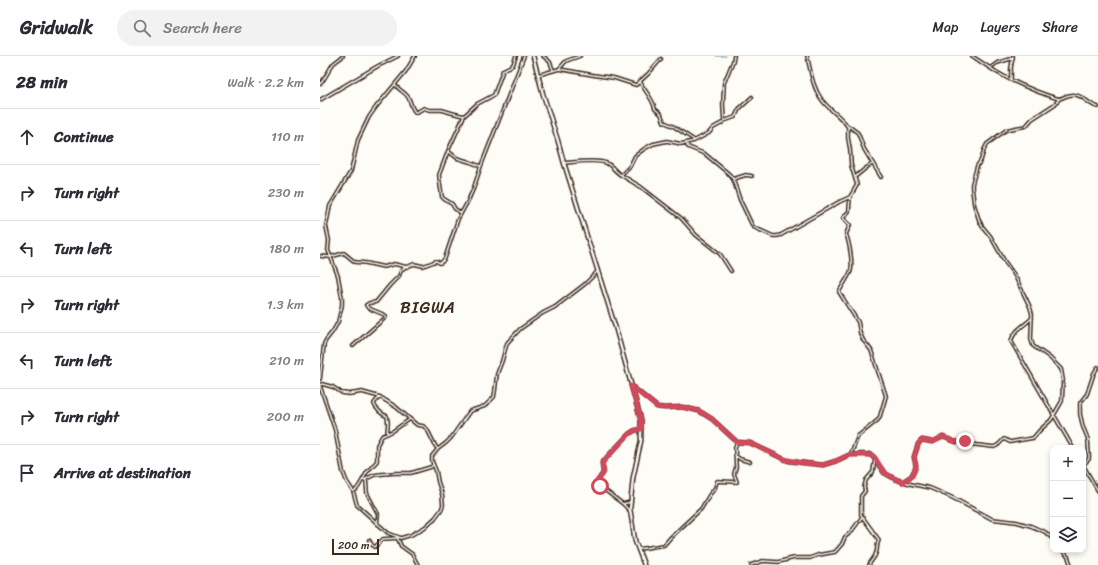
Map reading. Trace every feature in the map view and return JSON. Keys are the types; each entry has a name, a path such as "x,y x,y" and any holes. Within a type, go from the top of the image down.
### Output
{"street":[{"path":"320,84 332,65 343,56"},
{"path":"320,100 398,56"},
{"path":"320,379 324,344 338,322 342,305 338,276 328,248 329,240 326,226 330,206 351,171 358,140 368,120 394,84 406,71 415,56"},
{"path":"461,213 455,210 452,204 444,200 439,175 464,116 478,104 494,95 503,70 513,64 516,56"},
{"path":"320,256 330,257 344,252 355,262 384,267 394,264 405,267 416,264 423,266 436,261 440,263 442,262 445,258 461,213 470,196 524,56"},
{"path":"533,56 548,111 615,326 641,420 641,441 635,470 630,512 633,531 644,565"},
{"path":"543,56 550,62 553,70"},
{"path":"559,69 566,61 580,56"},
{"path":"724,121 724,83 734,56"},
{"path":"807,56 812,79 818,95 848,127 858,133 862,146 881,177"},
{"path":"972,56 1011,80 1059,99"},
{"path":"990,68 997,63 1013,57"},
{"path":"1011,80 1013,57"},
{"path":"538,75 559,69 614,78 634,85 648,74 661,59"},
{"path":"640,81 643,88 654,102 655,110 660,112 662,115 664,122 673,126 694,141"},
{"path":"394,84 408,97 415,112 424,108 433,110 440,109 464,116"},
{"path":"902,482 912,476 916,466 914,457 918,444 922,440 932,442 943,437 956,442 967,441 974,445 994,447 1004,439 1010,442 1033,438 1054,415 1060,406 1063,398 1063,380 1061,369 1052,360 1033,346 1031,339 1032,314 1030,307 1023,290 991,237 978,220 973,200 972,184 977,166 989,142 1006,130 1026,126 1032,119 1055,104 1059,99 1071,95 1082,97 1093,106 1098,107"},
{"path":"621,175 630,166 635,156 644,148 667,140 681,144 694,141 709,133 713,128 724,121 735,117 739,109 752,97"},
{"path":"848,127 851,164 857,186 850,197 849,209 843,218 850,225 846,234 852,259 851,271 839,292 858,322 863,340 871,350 886,396 878,420 858,436 849,455"},
{"path":"686,142 688,148 704,154 725,171 732,179 737,195 752,226 775,237 850,197"},
{"path":"448,151 457,158 481,166"},
{"path":"564,163 578,161 602,162 608,164 616,172 641,187 682,218 696,235 720,254 731,271"},
{"path":"855,178 872,164"},
{"path":"732,179 746,175 752,176"},
{"path":"353,346 386,318 385,315 368,308 366,305 376,302 405,267"},
{"path":"369,540 375,547 383,539 407,537 425,527 435,518 444,503 431,459 432,456 438,448 451,438 470,411 485,406 494,397 498,371 502,363 507,343 512,337 518,331 543,313 555,307 585,284 598,271"},
{"path":"1032,318 1021,326 1010,341 1071,445"},
{"path":"1086,462 1089,459 1088,439 1080,414 1080,404 1087,394 1094,373 1098,367"},
{"path":"418,565 413,554 402,546 398,538 385,531 358,505 353,491 343,472 334,430 320,385 322,384 333,387 342,393 349,394 362,392 380,397 394,406 417,425 428,430 435,446 438,448"},
{"path":"631,386 657,407 682,407 699,411 712,419 737,442 750,443 788,461 817,465 828,464 849,455 869,454 874,456 887,474 902,482 930,488 953,498 992,519 1018,522 1045,532 1050,536"},
{"path":"380,397 374,404 379,411 387,416 388,434"},
{"path":"353,491 356,490 377,461 377,445 382,436 388,434 410,419"},
{"path":"630,512 623,504 597,484 604,472 602,463 629,434 641,429"},
{"path":"638,549 664,545 699,511 715,489 717,480 737,482 734,474 736,468 735,450 737,442"},
{"path":"869,454 875,460 873,472 866,480 864,487 865,491 861,496 862,517 879,540 876,547 877,553 869,565"},
{"path":"736,456 750,462"},
{"path":"363,480 382,474 411,474 433,466"},
{"path":"1086,470 1098,491"},
{"path":"366,476 367,493 378,514 377,524"},
{"path":"623,504 631,502"},
{"path":"751,565 766,561 778,562 794,558 810,558 820,554 835,552 862,517"},
{"path":"1064,553 1071,565"}],"waterway":[{"path":"716,56 726,56"}],"district":[{"name":"BIGWA","path":"428,307"}],"route":[{"path":"600,486 597,482 604,472 602,463 604,460 629,434 641,429 641,420 631,386 659,408 682,407 699,411 712,419 737,442 748,442 788,461 823,465 849,455 871,455 875,458 884,472 902,482 912,476 916,466 914,457 918,444 922,440 932,442 943,437 956,442 965,441"}]}
